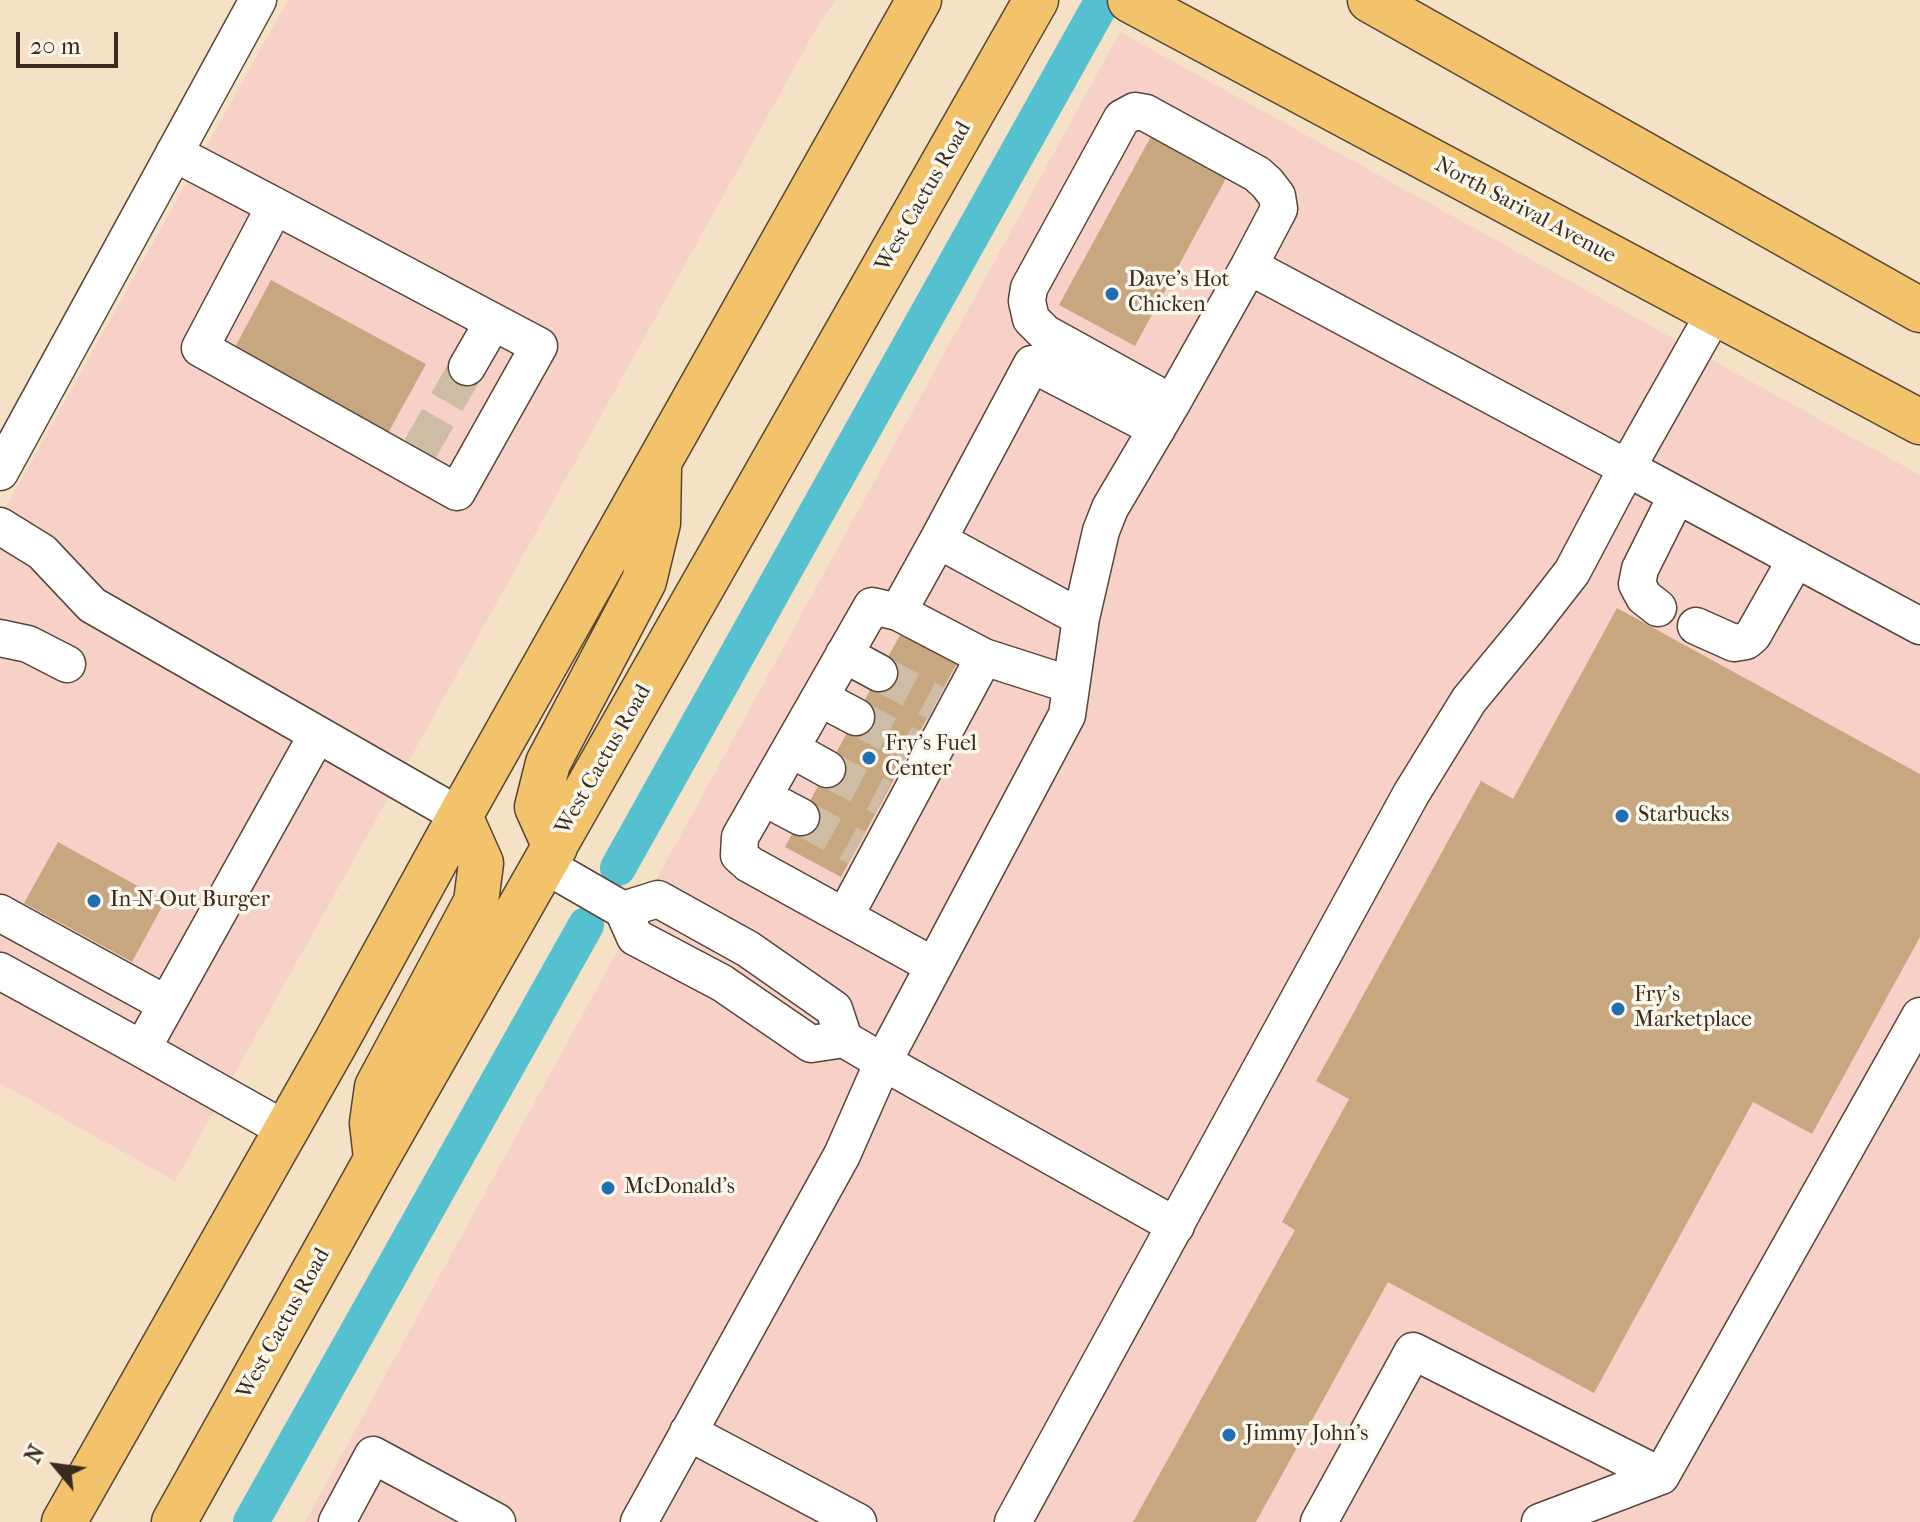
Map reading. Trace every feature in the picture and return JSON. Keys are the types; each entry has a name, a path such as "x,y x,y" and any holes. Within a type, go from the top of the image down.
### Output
{"main road":[{"path":"64,1522 919,0"},
{"name":"West Cactus Road","path":"174,1522 376,1160 1036,0"},
{"name":"North Sarival Avenue","path":"1130,0 1920,422"},
{"path":"1370,0 1920,310"},
{"path":"550,856 537,807 548,763 644,581 658,523 659,461"},
{"path":"376,1160 372,1123 377,1087 476,902 481,863 460,816"}],"lane":[{"path":"0,472 258,0"},
{"path":"639,1522 842,1155 883,1062 1067,715 1081,618 1101,531 1110,508 1164,416 1249,266 1279,209 1277,196 1257,174 1146,113 1135,111 1122,118 1029,288 1027,301 1031,319 1045,333 1164,416"},
{"path":"174,153 275,206 539,346 457,492 415,458 200,348 275,206"},
{"path":"1249,266 1920,626"},
{"path":"1013,1522 1411,794 1469,700 1572,572 1715,312"},
{"path":"467,367 493,322"},
{"path":"898,612 1032,364 1164,416"},
{"path":"1658,608 1644,597 1637,584 1640,569 1677,495"},
{"path":"0,526 42,552 92,605 460,816"},
{"path":"938,540 1081,618"},
{"path":"1696,626 1734,643 1746,641 1753,635 1796,559"},
{"path":"934,966 749,864 739,855 740,837 872,606 898,612 984,657 1071,685"},
{"path":"0,638 28,644 67,664"},
{"path":"844,654 879,673"},
{"path":"845,916 866,853 945,708 984,657"},
{"path":"820,698 856,717"},
{"path":"142,1049 317,735"},
{"path":"791,749 827,769"},
{"path":"763,797 801,817"},
{"path":"550,856 623,910 658,899 748,949 834,1009 844,1039 1176,1226"},
{"path":"0,913 166,1004"},
{"path":"0,971 286,1130"},
{"path":"1540,1522 1661,1476 1920,1016"},
{"path":"1319,1522 1413,1351 1661,1476"},
{"path":"688,1432 858,1522"},
{"path":"337,1522 373,1455 497,1522"}],"shaded area":[{"path":"288,0 836,0 821,20 175,1181 0,1083 0,518"},
{"path":"1120,32 1920,475 1920,1522 305,1522"}],"building":[{"path":"1154,131 1230,171 1135,346 1059,305"},
{"path":"271,280 426,364 387,435 233,351"},
{"name":"Fry's Marketplace","path":"1617,608 1920,774 1920,937 1812,1134 1753,1102 1594,1393 1388,1282 1256,1522 1133,1522 1295,1230 1282,1222 1349,1099 1316,1081 1481,781 1513,799"},
{"name":"Fry's Fuel Center","path":"906,624 962,654 841,877 785,847"},
{"path":"58,842 165,901 132,962 24,903"}],"waterway":[{"path":"618,868 1103,0"},
{"path":"251,1522 586,925"}],"tunnel":[{"path":"420,449 467,367"},
{"path":"879,673 936,703"},
{"path":"856,717 912,747"},
{"path":"827,769 883,798"},
{"path":"801,817 857,848"}],"place":[{"name":"Dave's Hot Chicken","path":"1112,294"},
{"name":"Fry's Fuel Center","path":"869,758"},
{"name":"Starbucks","path":"1622,816"},
{"name":"In-N-Out Burger","path":"94,901"},
{"name":"Fry's Marketplace","path":"1618,1009"},
{"name":"McDonald's","path":"608,1188"},
{"name":"Jimmy John's","path":"1229,1435"}]}
